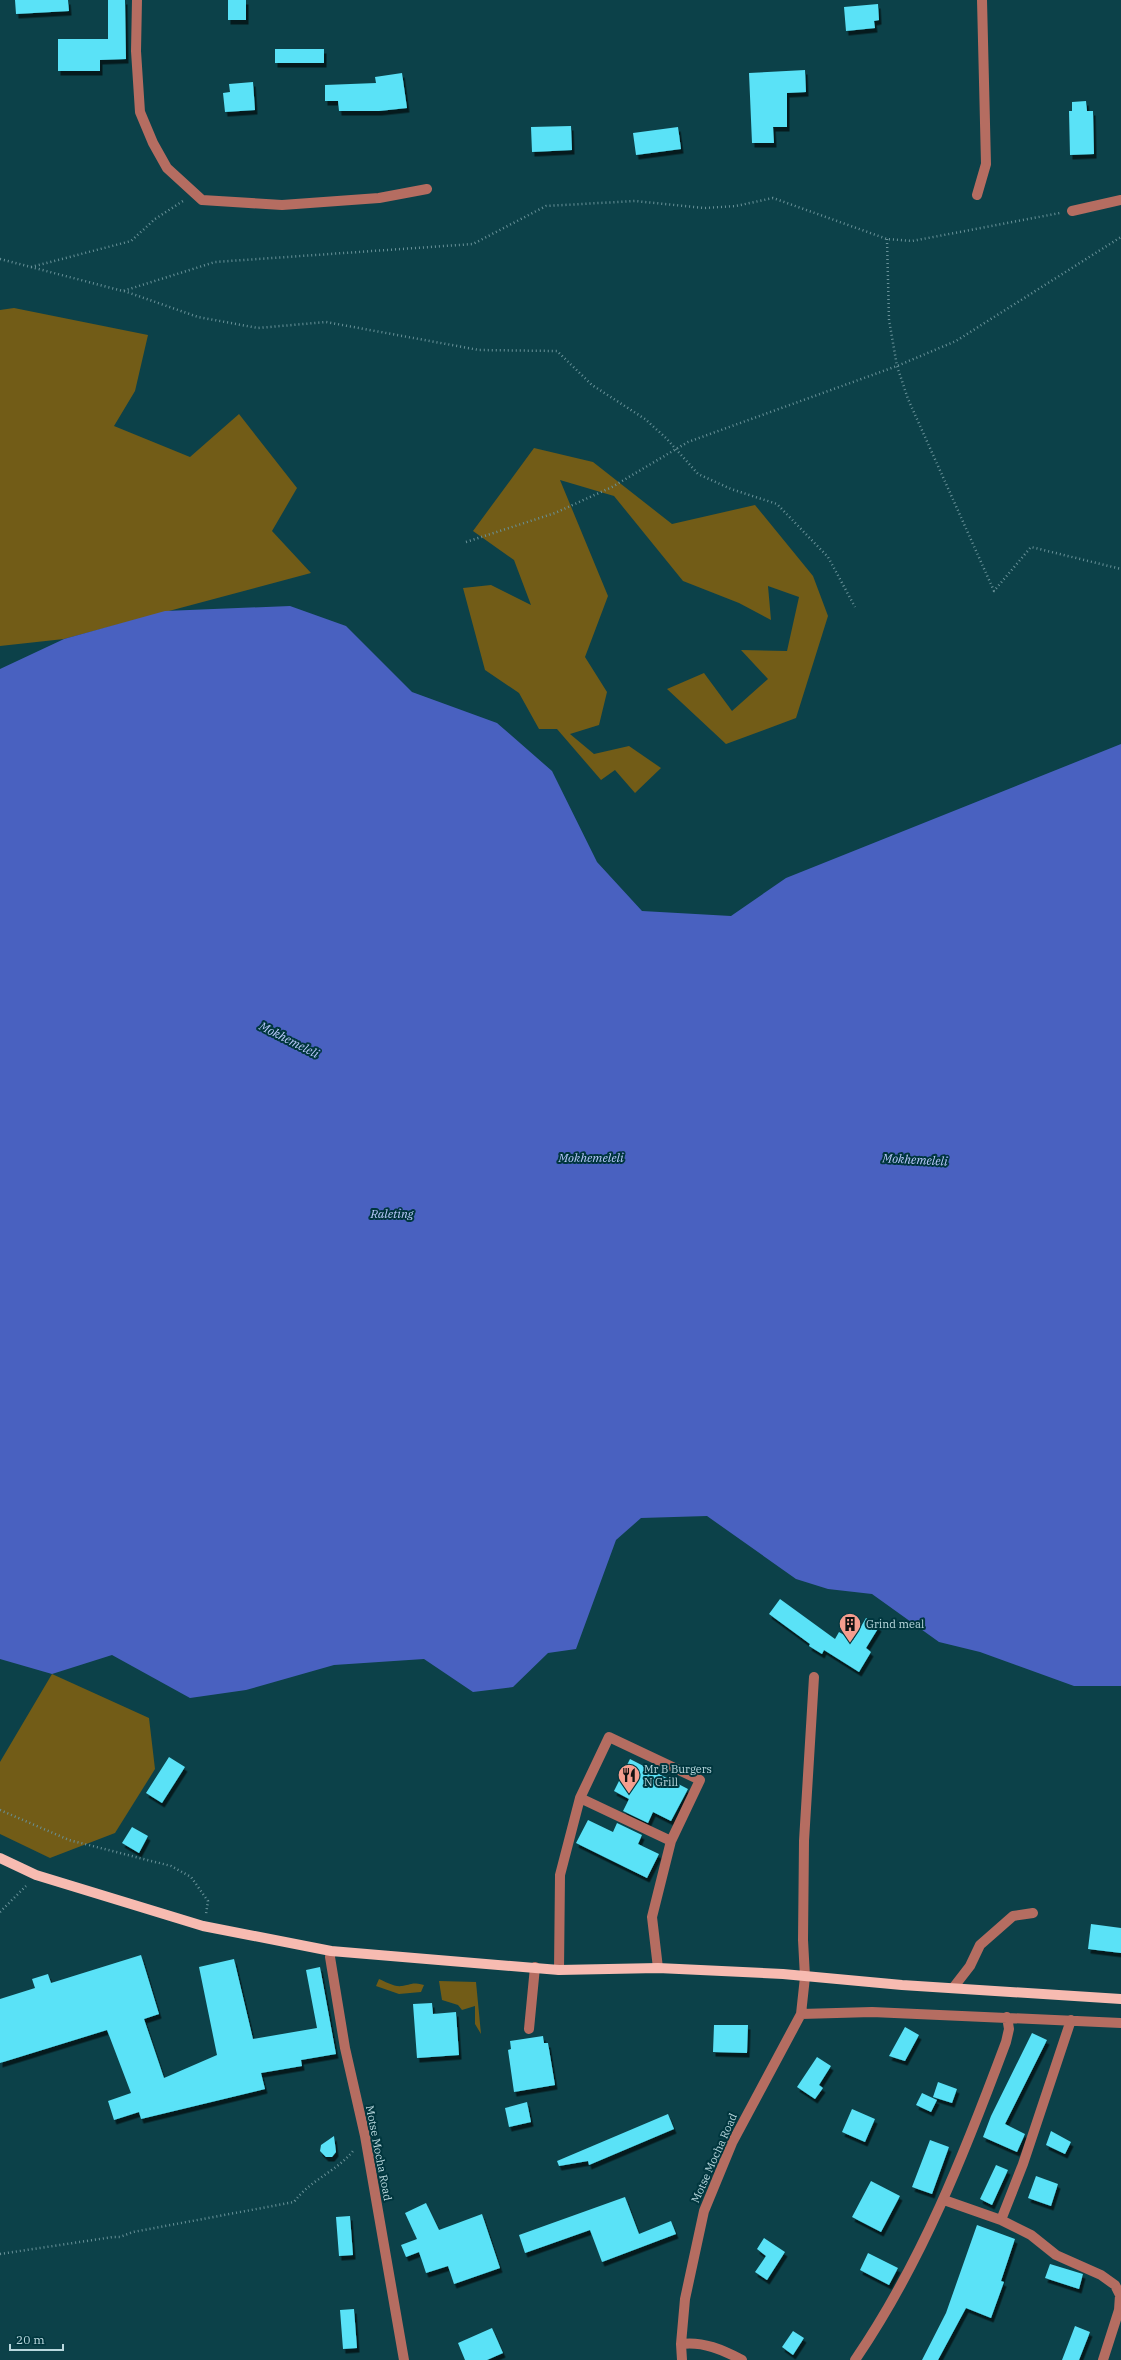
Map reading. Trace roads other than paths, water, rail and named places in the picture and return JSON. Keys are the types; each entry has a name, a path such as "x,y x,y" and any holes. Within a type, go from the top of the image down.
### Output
{"main road":[{"path":"0,1858 36,1875 203,1926 331,1951 559,1970 658,1968 1121,1999"}],"street":[{"path":"137,0 136,51 140,112 153,144 167,168 202,200 282,205 379,198 427,190"},
{"path":"977,195 986,164 982,0"},
{"path":"1072,211 1121,200"},
{"name":"Motse Mocha Road","path":"682,2360 681,2344 685,2299 704,2211 732,2143 801,2014 805,1977 803,1940 804,1841 814,1677"},
{"path":"559,1970 560,1875 580,1798 609,1737 700,1780 671,1841 652,1917 658,1968"},
{"path":"580,1798 671,1841"},
{"path":"953,1988 970,1966 980,1945 990,1935 1013,1916 1033,1913"},
{"name":"Motse Mocha Road","path":"331,1951 330,1957 345,2048 365,2136 404,2360"},
{"path":"529,2029 535,1967"},
{"path":"801,2014 872,2012 1121,2023"},
{"path":"855,2360 898,2293 944,2200 1006,2042 1009,2029 1007,2017"},
{"path":"1001,2220 1022,2164 1071,2020"},
{"path":"944,2200 1001,2220 1037,2239 1056,2255 1100,2275 1114,2285 1120,2295 1119,2310 1103,2360"},
{"path":"681,2344 695,2342 728,2352 742,2360"}],"water":[{"name":"Raleting","path":"290,606 346,626 412,692 497,723 552,771 597,862 642,911 731,916 786,878 1121,744 1121,1686 1074,1686 980,1652 939,1642 872,1594 828,1589 796,1579 707,1516 641,1518 616,1540 576,1649 548,1653 513,1687 473,1692 424,1659 334,1665 246,1690 190,1698 112,1655 52,1674 0,1659 0,669 64,639 165,611"}],"place":[{"name":"Grind meal","path":"850,1644"},
{"name":"Mr B Burgers N Grill","path":"629,1794"}],"water label":[{"name":"Mokhemeleli","path":"289,1040"},
{"name":"Mokhemeleli","path":"591,1158"},
{"name":"Mokhemeleli","path":"915,1160"}]}
